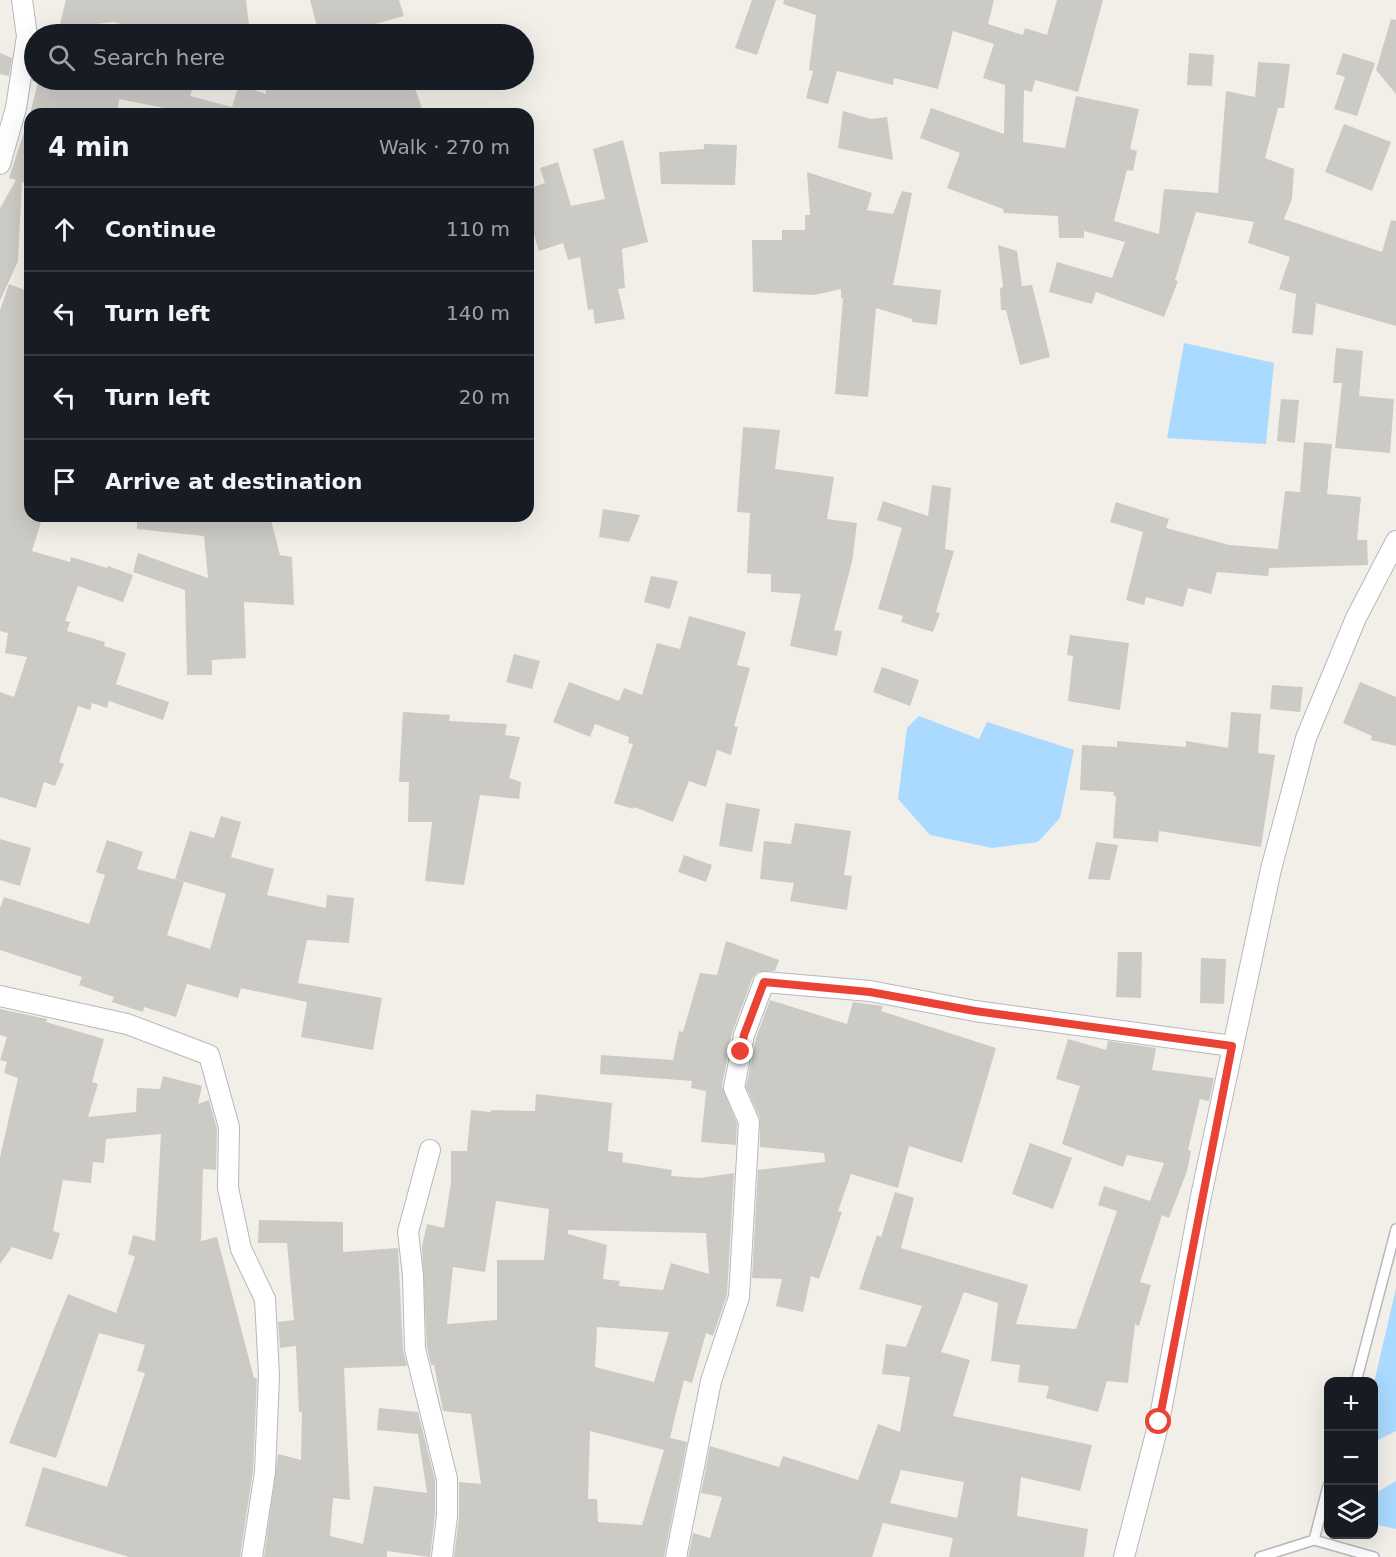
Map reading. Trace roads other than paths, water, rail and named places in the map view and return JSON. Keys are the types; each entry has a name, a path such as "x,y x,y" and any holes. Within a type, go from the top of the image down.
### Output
{"street":[{"path":"22,0 25,24"},
{"path":"0,164 16,108 24,56"},
{"path":"1124,1557 1159,1422 1232,1046 1271,869 1306,738 1356,618 1396,541"},
{"path":"676,1557 711,1381 739,1297 749,1122 734,1088 744,1035 764,982 870,992 975,1011 1232,1046"},
{"path":"0,996 128,1024 209,1055 229,1127 228,1188 241,1249 265,1299 269,1376 265,1472 252,1557"},
{"path":"430,1150 408,1232 415,1349 447,1479 447,1516 442,1557"}],"lane":[{"path":"1357,1377 1396,1229"},
{"path":"1314,1540 1324,1504"},
{"path":"1260,1557 1314,1540 1374,1557"}],"water":[{"path":"1184,343 1274,363 1266,444 1167,438"},
{"path":"919,716 979,739 987,722 1074,750 1060,818 1038,842 992,848 930,835 898,799 907,728"},
{"path":"1396,1288 1396,1431 1378,1440 1378,1377 1375,1377"},
{"path":"1396,1481 1396,1529 1378,1525 1378,1492"}]}
